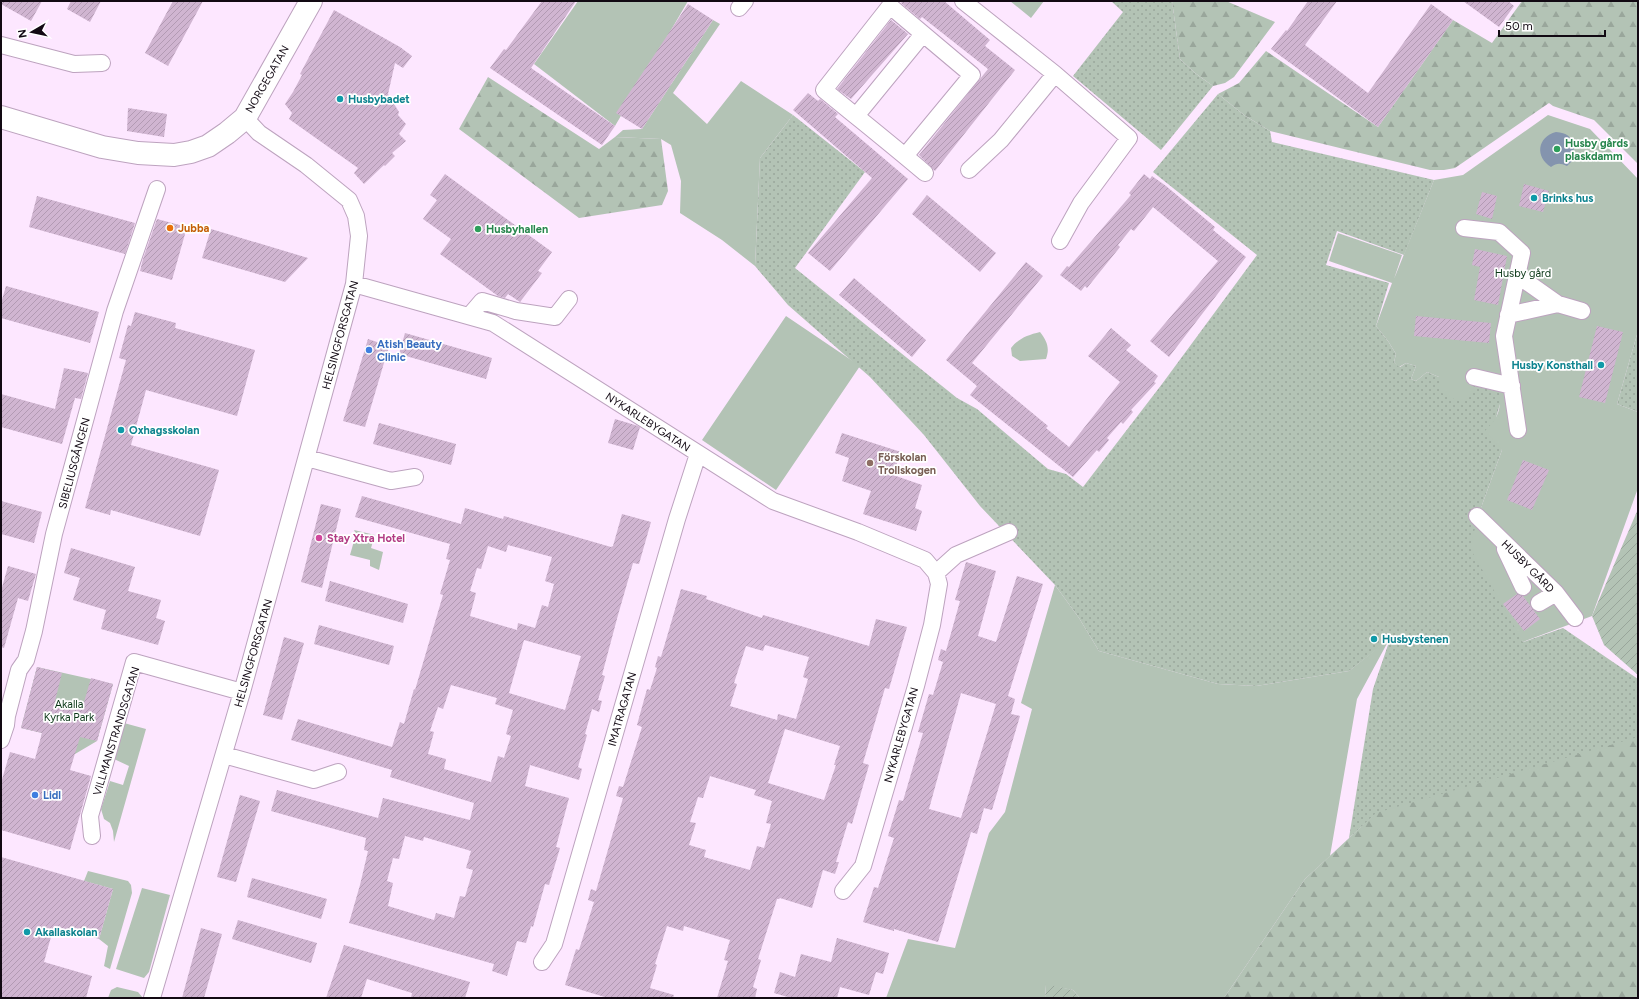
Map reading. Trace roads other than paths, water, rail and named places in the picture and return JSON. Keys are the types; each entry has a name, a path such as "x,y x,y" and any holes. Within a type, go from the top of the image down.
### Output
{"street":[{"name":"NORGEGATAN","path":"1,117 102,147 138,153 174,155 191,152 208,146 227,134 245,118 311,1"},
{"path":"963,1 1055,74 1129,138 1081,203 1060,241"},
{"path":"905,156 972,75 923,34 892,3 824,90 925,173"},
{"path":"856,116 923,34"},
{"path":"1,45 74,64 102,63"},
{"path":"969,170 1001,140 1055,74"},
{"name":"HELSINGFORSGATAN","path":"152,998 242,692 354,284 359,236 356,216 349,200 306,165 260,133 245,118"},
{"name":"SIBELIUSGÅNGEN","path":"1,740 19,670 26,660 34,631 54,534 113,318 157,189"},
{"path":"1464,228 1499,232 1522,253 1504,336 1518,430"},
{"path":"1517,276 1558,304 1582,311"},
{"name":"NYKARLEBYGATAN","path":"354,284 470,315 493,323 773,501 858,532 925,560 936,573 939,584 932,625 916,686 863,866 843,891"},
{"path":"470,315 482,301 516,311 555,317 569,300"},
{"path":"1508,315 1558,304"},
{"path":"1474,377 1512,386"},
{"name":"IMATRAGATAN","path":"542,962 554,944 677,519 698,454"},
{"path":"307,458 391,481 415,477"},
{"name":"HUSBY GÅRD","path":"1478,516 1556,593 1575,618"},
{"path":"936,573 956,554 1010,532"},
{"path":"1501,540 1523,587"},
{"path":"1539,603 1556,593"},
{"name":"VILLMANSTRANDSGATAN","path":"92,836 90,816 134,662 242,692"},
{"path":"224,755 314,780 338,772"}],"water":[{"name":"Husby gårds plaskdamm","path":"1556,132 1563,133 1568,136 1572,140 1575,147 1570,156 1572,161 1567,166 1559,164 1551,167 1542,158 1540,148 1542,143 1545,138"}],"place":[{"name":"Husbybadet","path":"340,99"},
{"name":"Husby gårds plaskdamm","path":"1557,149"},
{"name":"Brinks hus","path":"1534,198"},
{"name":"Jubba","path":"170,228"},
{"name":"Husbyhallen","path":"478,229"},
{"name":"Atish Beauty Clinic","path":"369,350"},
{"name":"Husby Konsthall","path":"1601,365"},
{"name":"Oxhagsskolan","path":"121,430"},
{"name":"Förskolan Trollskogen","path":"870,463"},
{"name":"Stay Xtra Hotel","path":"319,538"},
{"name":"Husbystenen","path":"1374,639"},
{"name":"Lidl","path":"35,795"},
{"name":"Akallaskolan","path":"27,932"}],"park label":[{"name":"Husby gård","path":"1523,273"},
{"name":"Akalla Kyrka Park","path":"69,710"}]}
